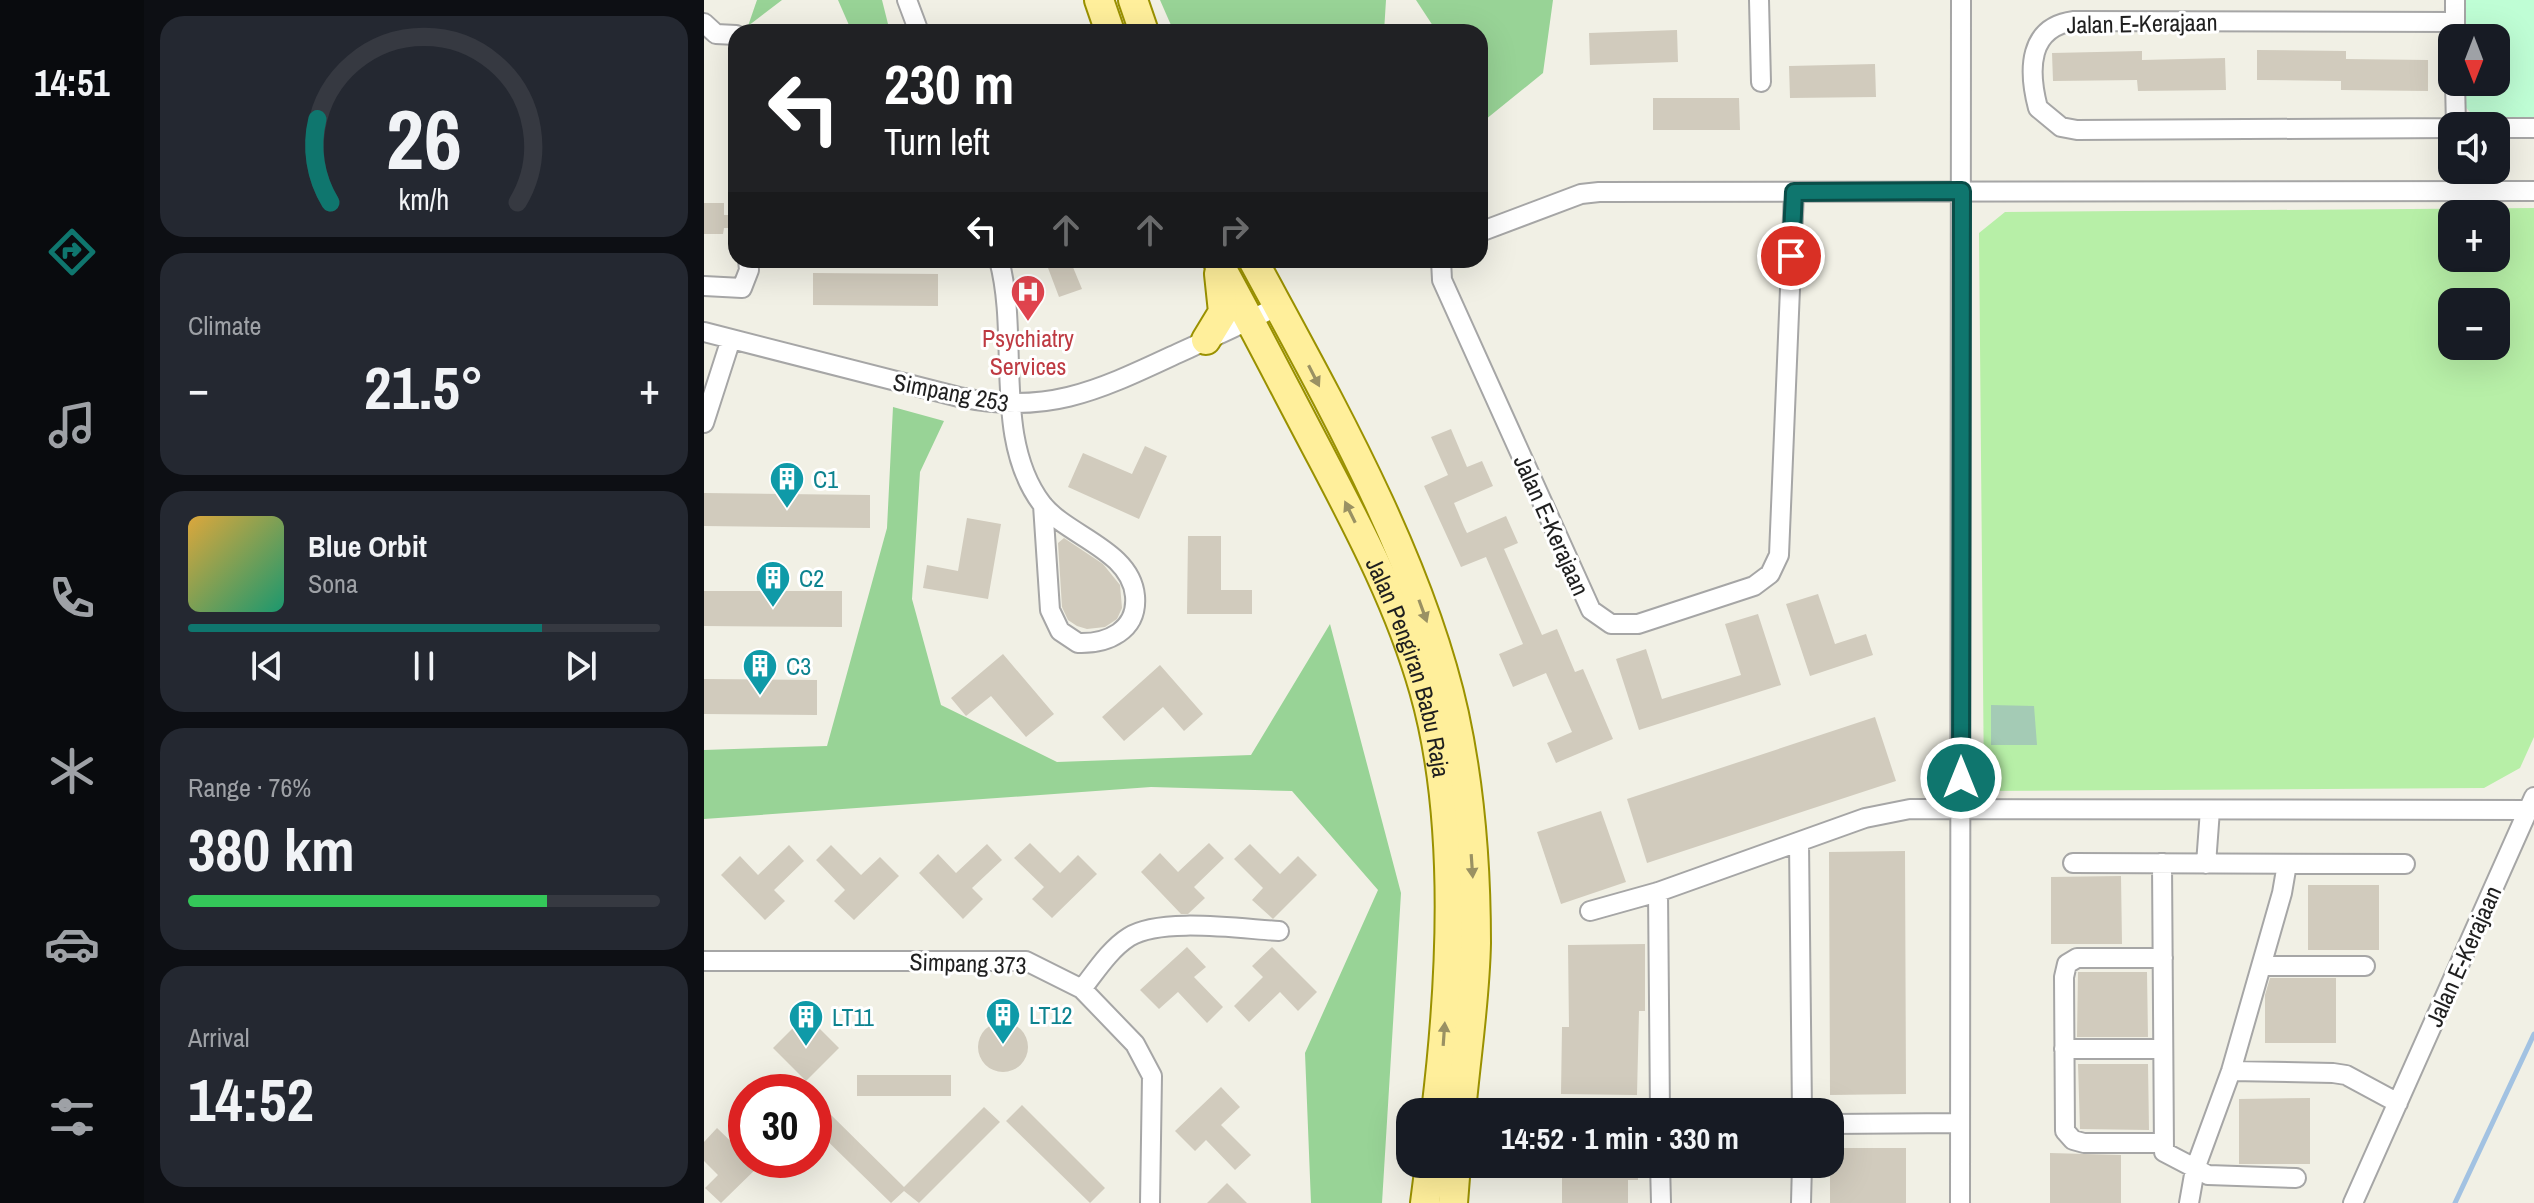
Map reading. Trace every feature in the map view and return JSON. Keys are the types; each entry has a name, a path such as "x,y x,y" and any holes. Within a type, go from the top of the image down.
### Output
{"main road":[{"path":"1099,0 1107,24"},
{"path":"1133,0 1141,24"},
{"path":"1206,340 1223,312 1217,268"},
{"name":"Jalan Pengiran Babu Raja","path":"1220,268 1374,563 1411,647 1425,692 1440,781 1449,873 1450,941 1437,1098"},
{"name":"Jalan Pengiran Babu Raja","path":"1257,268 1375,496 1407,569 1438,655 1454,713 1465,778 1476,945 1462,1098"},
{"path":"1425,1203 1428,1178"},
{"path":"1453,1203 1455,1178"}],"street":[{"path":"907,0 916,24"},
{"path":"1759,0 1761,82"},
{"path":"1960,1203 1961,0"},
{"path":"2455,0 2455,24"},
{"name":"Jalan E-Kerajaan","path":"2438,30 2074,21 2059,23 2041,36 2034,72 2038,108 2061,127 2077,130 2438,127"},
{"path":"704,23 716,34 728,35"},
{"path":"2510,128 2534,128"},
{"path":"1488,229 1581,194 2534,191"},
{"name":"Jalan E-Kerajaan","path":"1441,268 1442,280 1585,599 1603,621 1623,626 1638,624 1754,586 1770,574 1779,555 1794,192"},
{"path":"704,286 742,288 749,268"},
{"path":"1001,268 1009,309 1013,406 1019,460 1043,505 1117,562 1132,582 1135,609 1128,624 1105,641 1078,643 1054,623 1048,592 1043,505"},
{"name":"Simpang 253","path":"704,332 959,397 1013,406 1062,401 1098,391 1278,306"},
{"path":"704,423 731,339"},
{"name":"Jalan E-Kerajaan","path":"1590,911 1658,892 1888,812 1961,809 2210,810 2531,803 2353,1203"},
{"path":"2206,864 2210,810"},
{"path":"1799,842 1802,1098"},
{"path":"2073,863 2405,864"},
{"path":"2162,863 2161,1143 2169,1157 2195,1169 2229,1178 2296,1178"},
{"path":"2189,1203 2195,1169 2231,1071 2262,966 2287,864"},
{"path":"1658,892 1660,1098"},
{"path":"1082,989 1121,943 1140,932 1217,927 1279,931"},
{"path":"2161,1143 2084,1143 2068,1136 2064,1122 2064,1049 2067,964 2077,958 2163,958"},
{"name":"Simpang 373","path":"704,961 1016,960 1041,967 1082,989 1104,1008 1135,1044 1152,1076 1150,1203"},
{"path":"2262,966 2365,966"},
{"path":"2064,1049 2162,1049"},
{"path":"2231,1071 2346,1075 2398,1103"},
{"path":"1844,1124 1960,1123"},
{"path":"1660,1178 1661,1203"},
{"path":"1801,1203 1802,1178"}],"green space":[{"path":"757,0 782,0 751,24"},
{"path":"838,0 882,0 888,24 848,24"},
{"path":"1160,0 1386,0 1384,24 1170,24"},
{"path":"1416,0 1553,0 1543,73 1488,118 1488,24 1432,24"},
{"path":"2463,0 2534,0 2534,120 2510,120 2510,112 2470,112 2463,104 2463,96 2510,96 2510,24 2463,24"},
{"path":"2510,208 2534,208 2534,737 2520,768 2484,788 1984,791 1979,233 2005,212 2438,209 2438,272 2510,272"},
{"path":"893,407 944,421 920,472 912,599 941,705 1057,762 1251,755 1330,624 1401,893 1382,1203 1311,1203 1305,1053 1378,890 1292,791 1151,787 704,819 704,750 827,746 887,528"},
{"path":"1991,705 2034,706 2037,745 1991,745"}],"building":[{"path":"1677,30 1678,62 1590,65 1589,33"},
{"path":"2257,50 2346,51 2346,59 2428,60 2428,91 2341,90 2341,81 2257,80"},
{"path":"2142,51 2142,60 2225,58 2226,90 2138,91 2137,80 2053,81 2052,53"},
{"path":"1875,64 1876,97 1790,98 1789,66"},
{"path":"1653,98 1739,98 1740,130 1653,130"},
{"path":"704,203 724,203 728,228 724,228 723,234 704,234"},
{"path":"1048,268 1073,268 1082,289 1059,297"},
{"path":"813,273 938,274 938,306 813,305"},
{"path":"1451,429 1467,467 1482,461 1493,486 1454,503 1467,533 1506,516 1518,543 1504,549 1542,635 1557,629 1575,672 1583,669 1613,739 1556,763 1547,743 1572,732 1546,673 1513,687 1499,654 1523,644 1486,557 1461,567 1424,486 1448,475 1431,437"},
{"path":"1145,446 1167,456 1139,519 1068,487 1083,453 1132,474"},
{"name":"C1","path":"704,493 870,495 870,528 704,526"},
{"path":"967,518 1001,524 988,599 923,588 927,565 958,571"},
{"path":"1188,536 1221,536 1221,590 1252,590 1252,614 1187,614"},
{"path":"1064,538 1103,564 1120,585 1122,608 1117,619 1105,627 1087,629 1077,626 1068,620 1062,607 1058,543"},
{"name":"C2","path":"704,591 842,591 842,627 704,626"},
{"path":"1818,594 1835,644 1866,634 1873,655 1810,676 1786,604"},
{"path":"1758,614 1781,685 1639,730 1616,659 1646,649 1662,699 1741,675 1725,624"},
{"path":"1003,654 1054,714 1026,737 991,696 966,716 951,698"},
{"path":"1160,665 1203,714 1184,731 1163,707 1124,741 1102,717"},
{"name":"C3","path":"704,679 817,680 817,715 704,714"},
{"path":"1875,717 1896,781 1647,863 1627,799"},
{"path":"1601,811 1626,882 1561,904 1537,832"},
{"path":"1030,843 1060,873 1078,855 1097,874 1052,918 1032,899 1044,887 1014,858"},
{"path":"1209,843 1224,858 1194,887 1205,898 1188,914 1181,914 1141,872 1160,853 1178,872"},
{"path":"987,844 1002,860 972,888 983,899 963,919 919,873 938,854 956,873"},
{"path":"1250,844 1280,874 1298,856 1317,875 1273,919 1252,900 1263,888 1234,859"},
{"path":"789,845 804,861 774,890 785,901 765,920 721,875 740,856 758,875"},
{"path":"831,845 861,875 880,857 899,876 854,920 834,901 845,890 816,860"},
{"path":"1905,851 1906,1094 1830,1095 1829,852"},
{"path":"2121,876 2122,944 2051,944 2051,877"},
{"path":"2308,885 2379,885 2379,950 2308,950"},
{"path":"1645,944 1645,1011 1639,1011 1637,1095 1561,1094 1562,1027 1569,1027 1568,945"},
{"path":"1187,947 1206,967 1194,977 1223,1007 1207,1023 1178,992 1159,1009 1140,990"},
{"path":"1272,947 1317,992 1298,1011 1280,992 1249,1022 1234,1006 1263,977 1252,966"},
{"path":"2078,972 2147,972 2148,1037 2077,1037"},
{"path":"2270,978 2336,978 2336,1043 2265,1043 2265,995"},
{"name":"LT11","path":"806,1015 839,1048 813,1074 799,1074 773,1048"},
{"name":"LT12","path":"1003,1022 1020,1030 1028,1047 1020,1064 1003,1072 986,1064 978,1047 986,1030"},
{"path":"2078,1064 2148,1064 2149,1130 2080,1129"},
{"path":"857,1075 951,1075 951,1096 857,1096"},
{"path":"1221,1087 1240,1107 1221,1125 1251,1155 1235,1170 1206,1140 1195,1151 1175,1131"},
{"path":"2310,1098 2310,1164 2239,1164 2239,1099"},
{"path":"1022,1105 1105,1188 1090,1203 1006,1121"},
{"path":"984,1107 1000,1122 919,1203 904,1191 891,1203 832,1146 832,1116 904,1187"},
{"path":"717,1128 728,1139 728,1178 747,1178 721,1203 705,1188 718,1175 704,1161 704,1142"},
{"path":"1844,1148 1906,1148 1906,1203 1830,1203 1830,1178 1844,1178"},
{"path":"2050,1153 2121,1155 2121,1203 2050,1203"},
{"path":"1562,1178 1638,1178 1628,1180 1628,1203 1562,1203"},
{"path":"1227,1183 1247,1203 1207,1203"}],"waterway":[{"path":"2455,1203 2534,1034"}],"place":[{"name":"Psychiatry Services","path":"1028,323"},
{"name":"C1","path":"787,510"},
{"name":"C2","path":"773,609"},
{"name":"C3","path":"760,697"},
{"name":"LT12","path":"1003,1046"},
{"name":"LT11","path":"806,1048"}],"route":[{"path":"1791,256 1794,192 1962,191 1961,778"}]}
